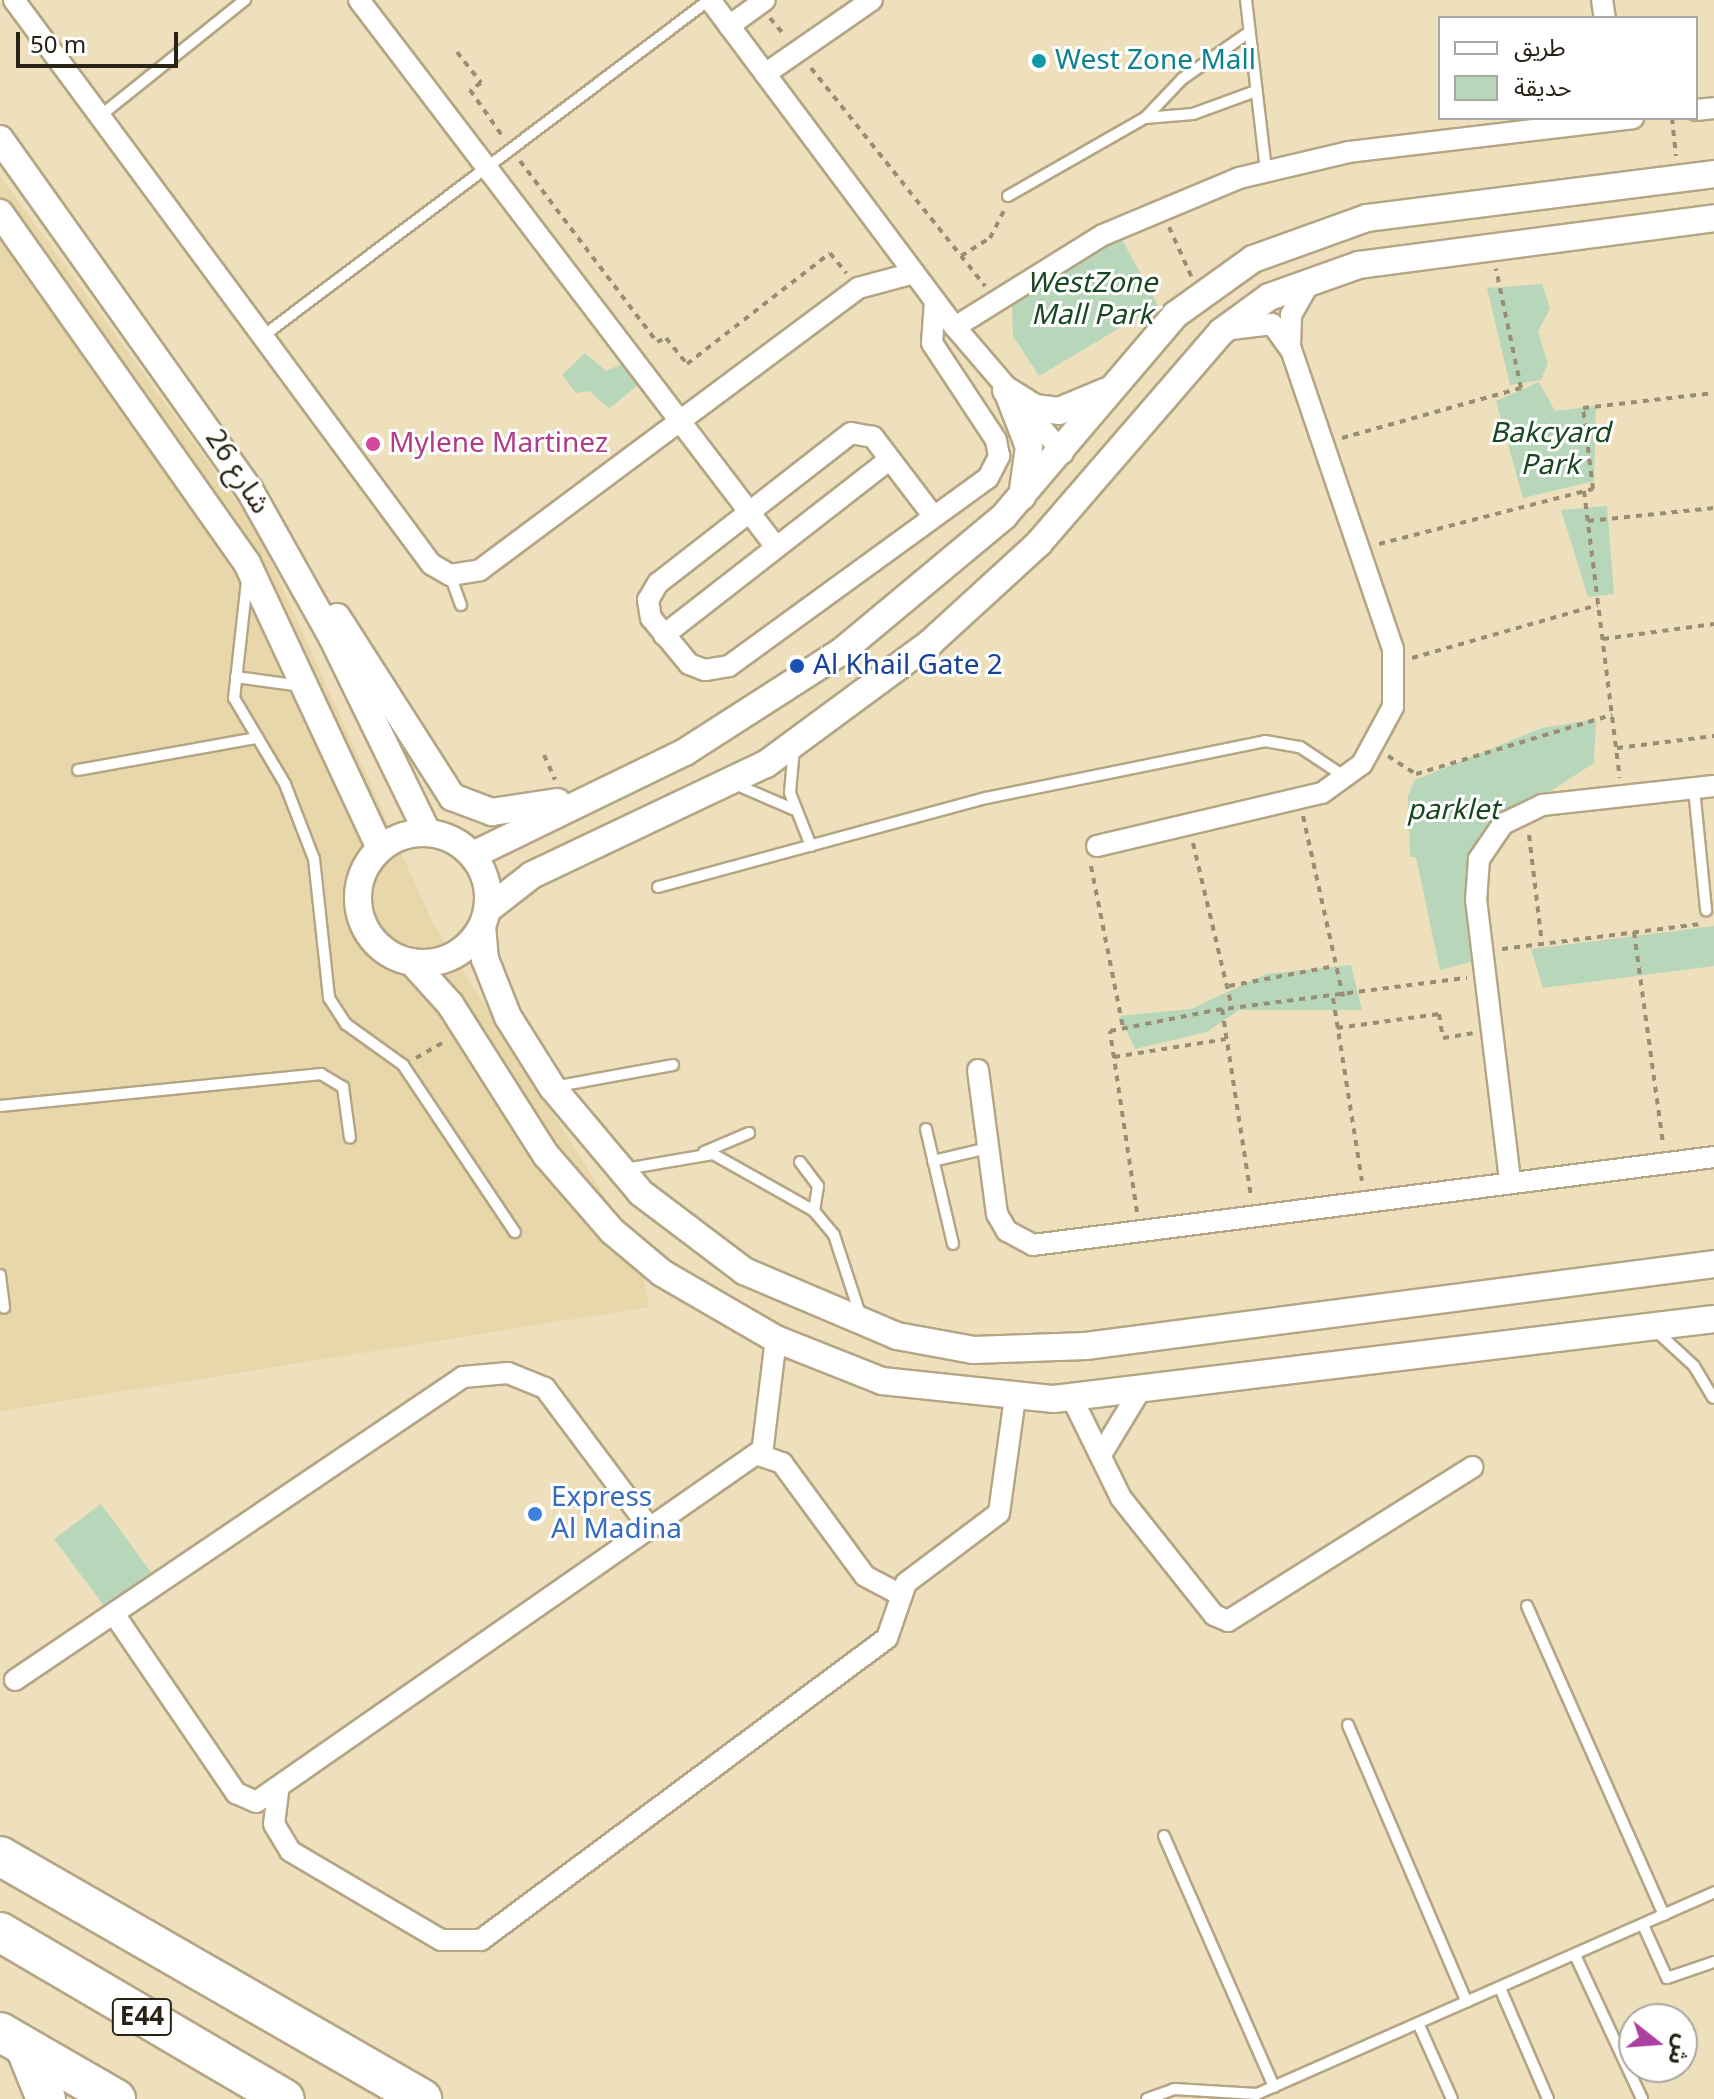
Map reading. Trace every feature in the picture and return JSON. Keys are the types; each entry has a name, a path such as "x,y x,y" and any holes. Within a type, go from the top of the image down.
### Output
{"highway":[{"path":"0,1856 422,2099"},
{"name":"E44","path":"0,1932 285,2099"},
{"path":"12,2039 46,2099"},
{"path":"12,2039 116,2099"}],"street":[{"path":"14,0 431,564 450,575 480,570 858,288 914,273"},
{"path":"359,0 675,423 776,547"},
{"path":"709,0 955,327 1063,453 1072,483 1065,513"},
{"path":"765,74 872,0"},
{"path":"729,26 762,2"},
{"path":"955,327 1160,207 1266,170 1349,152 1609,120"},
{"name":"شارع 26","path":"0,139 97,268 298,573 427,832"},
{"path":"473,855 685,752 804,679 943,572 1021,497 1063,453 1114,388 1200,294 1282,244 1367,218 1714,174"},
{"name":"شارع 26","path":"0,213 247,563 380,848"},
{"path":"412,962 445,959 484,918 532,875 729,784 795,743 984,598 1065,513 1221,332 1269,297 1316,276 1492,247 1714,218"},
{"path":"55,291 86,289 97,268"},
{"path":"1291,350 1291,315 1316,276"},
{"path":"931,513 867,433 851,433 652,591 651,618 697,668 729,666 931,513 988,478 999,456 996,440 932,343 935,301"},
{"path":"1097,846 1299,800 1346,778 1375,748 1393,707 1395,663 1360,549 1291,350 1279,328 1264,322 1221,332"},
{"path":"1006,390 1025,404 1059,411 1114,388"},
{"path":"1006,390 1029,447 1021,497"},
{"path":"664,635 890,459"},
{"path":"298,573 342,623 452,797 506,812 596,794"},
{"path":"1510,1180 1482,951 1479,859 1503,824 1526,811 1623,796 1704,788"},
{"path":"1714,1264 1047,1349 933,1345 865,1326 717,1253 618,1169 552,1087 492,982 484,918 483,873 473,855 427,832 380,848 359,884 358,905 376,943 412,962 450,1004 546,1155 612,1231 662,1273 776,1339 882,1381 1015,1398 1072,1398 1139,1392 1456,1347 1714,1319"},
{"path":"978,1070 997,1214 1015,1238 1044,1245 1510,1180 1714,1157"},
{"path":"762,1454 776,1339"},
{"path":"15,1680 436,1390 478,1374 522,1376 545,1388 649,1527"},
{"path":"1102,1453 1139,1392"},
{"path":"278,1792 274,1824 290,1851 441,1940 471,1943 887,1638 901,1595 911,1578 999,1513 1015,1398"},
{"path":"1072,1398 1102,1453 1121,1498 1214,1615 1228,1621 1473,1467"},
{"path":"114,1614 241,1799 256,1802 278,1792 649,1527 762,1454"},
{"path":"762,1454 782,1463 865,1576 901,1595"}],"lane":[{"path":"100,116 245,0"},
{"path":"263,336 709,0"},
{"path":"1246,0 1253,92 1266,170"},
{"path":"1008,196 1145,118 1182,79 1248,33"},
{"path":"1145,118 1193,114 1253,92"},
{"path":"247,563 236,708 285,784 314,859 333,1007 403,1065 515,1232"},
{"path":"450,575 461,605"},
{"path":"236,677 307,689"},
{"path":"78,770 256,738"},
{"path":"658,887 986,798 1265,741 1300,747 1346,778"},
{"path":"795,743 793,809 811,846"},
{"path":"729,784 793,809"},
{"path":"1704,788 1706,910"},
{"path":"552,1087 673,1065"},
{"path":"0,1106 321,1074 343,1087 350,1138"},
{"path":"926,1129 953,1244"},
{"path":"618,1169 703,1153 749,1133"},
{"path":"933,1161 988,1148"},
{"path":"703,1153 731,1160 814,1211 834,1235 865,1326"},
{"path":"800,1162 818,1186 814,1211"},
{"path":"0,1275 4,1308"},
{"path":"1653,1328 1694,1366 1714,1398"},
{"path":"1527,1606 1664,1915"},
{"path":"1348,1725 1467,2002"},
{"path":"1164,1836 1274,2087"},
{"path":"1147,2099 1174,2089 1256,2096 1714,1892"},
{"path":"1643,1925 1667,1978 1714,1962"},
{"path":"1575,1955 1642,2099"},
{"path":"1500,1988 1548,2099"},
{"path":"1418,2023 1452,2099"}],"path":[{"path":"762,2 796,50 996,301"},
{"path":"457,52 481,83 470,90 510,148 657,342 666,338 687,364 830,253 858,288"},
{"path":"1672,120 1678,179"},
{"path":"961,256 990,238 1008,196"},
{"path":"1160,207 1200,294"},
{"path":"1324,443 1521,388 1492,247"},
{"path":"1360,549 1593,489 1583,408 1714,393"},
{"path":"1584,491 1623,796"},
{"path":"1588,521 1714,508"},
{"path":"1395,663 1598,605"},
{"path":"1603,639 1714,624"},
{"path":"1375,748 1416,774 1612,715"},
{"path":"1617,748 1714,736"},
{"path":"1299,800 1343,997"},
{"path":"1526,811 1542,944"},
{"path":"1189,825 1232,1008"},
{"path":"1097,846 1087,848 1123,1028"},
{"path":"1482,951 1708,923"},
{"path":"1634,932 1665,1163"},
{"path":"1229,986 1335,966"},
{"path":"1140,1232 1110,1031 1222,1009 1343,997 1485,976"},
{"path":"1333,998 1365,1201"},
{"path":"1222,1009 1254,1215"},
{"path":"1337,1028 1439,1014 1443,1038 1492,1031"},
{"path":"1114,1057 1226,1039"}],"shaded area":[{"path":"0,176 256,528 432,921 639,1251 649,1307 0,1411"}],"green space":[{"name":"WestZone Mall Park","path":"1121,238 1158,305 1039,376 1013,336 1012,303"},
{"path":"1542,284 1550,308 1538,332 1548,363 1541,380 1510,385 1487,288"},
{"path":"585,353 606,371 622,364 638,385 609,409 590,391 576,393 562,375"},
{"name":"Bakcyard Park","path":"1539,382 1555,411 1596,406 1594,481 1523,498 1496,401"},
{"path":"1607,506 1614,594 1588,597 1561,510"},
{"name":"parklet","path":"1596,719 1594,763 1506,820 1481,846 1475,961 1440,970 1416,857 1410,857 1408,796 1415,780 1542,728"},
{"path":"1714,926 1714,966 1543,988 1531,949"},
{"path":"1351,965 1362,1010 1239,1010 1207,1032 1135,1049 1119,1016 1191,1009 1266,974"},
{"path":"101,1504 151,1572 105,1607 54,1539"}],"place":[{"name":"West Zone Mall","path":"1039,61"},
{"name":"Mylene Martinez","path":"373,444"},
{"name":"Al Khail Gate 2","path":"797,666"},
{"name":"Express Al Madina","path":"535,1514"}]}
